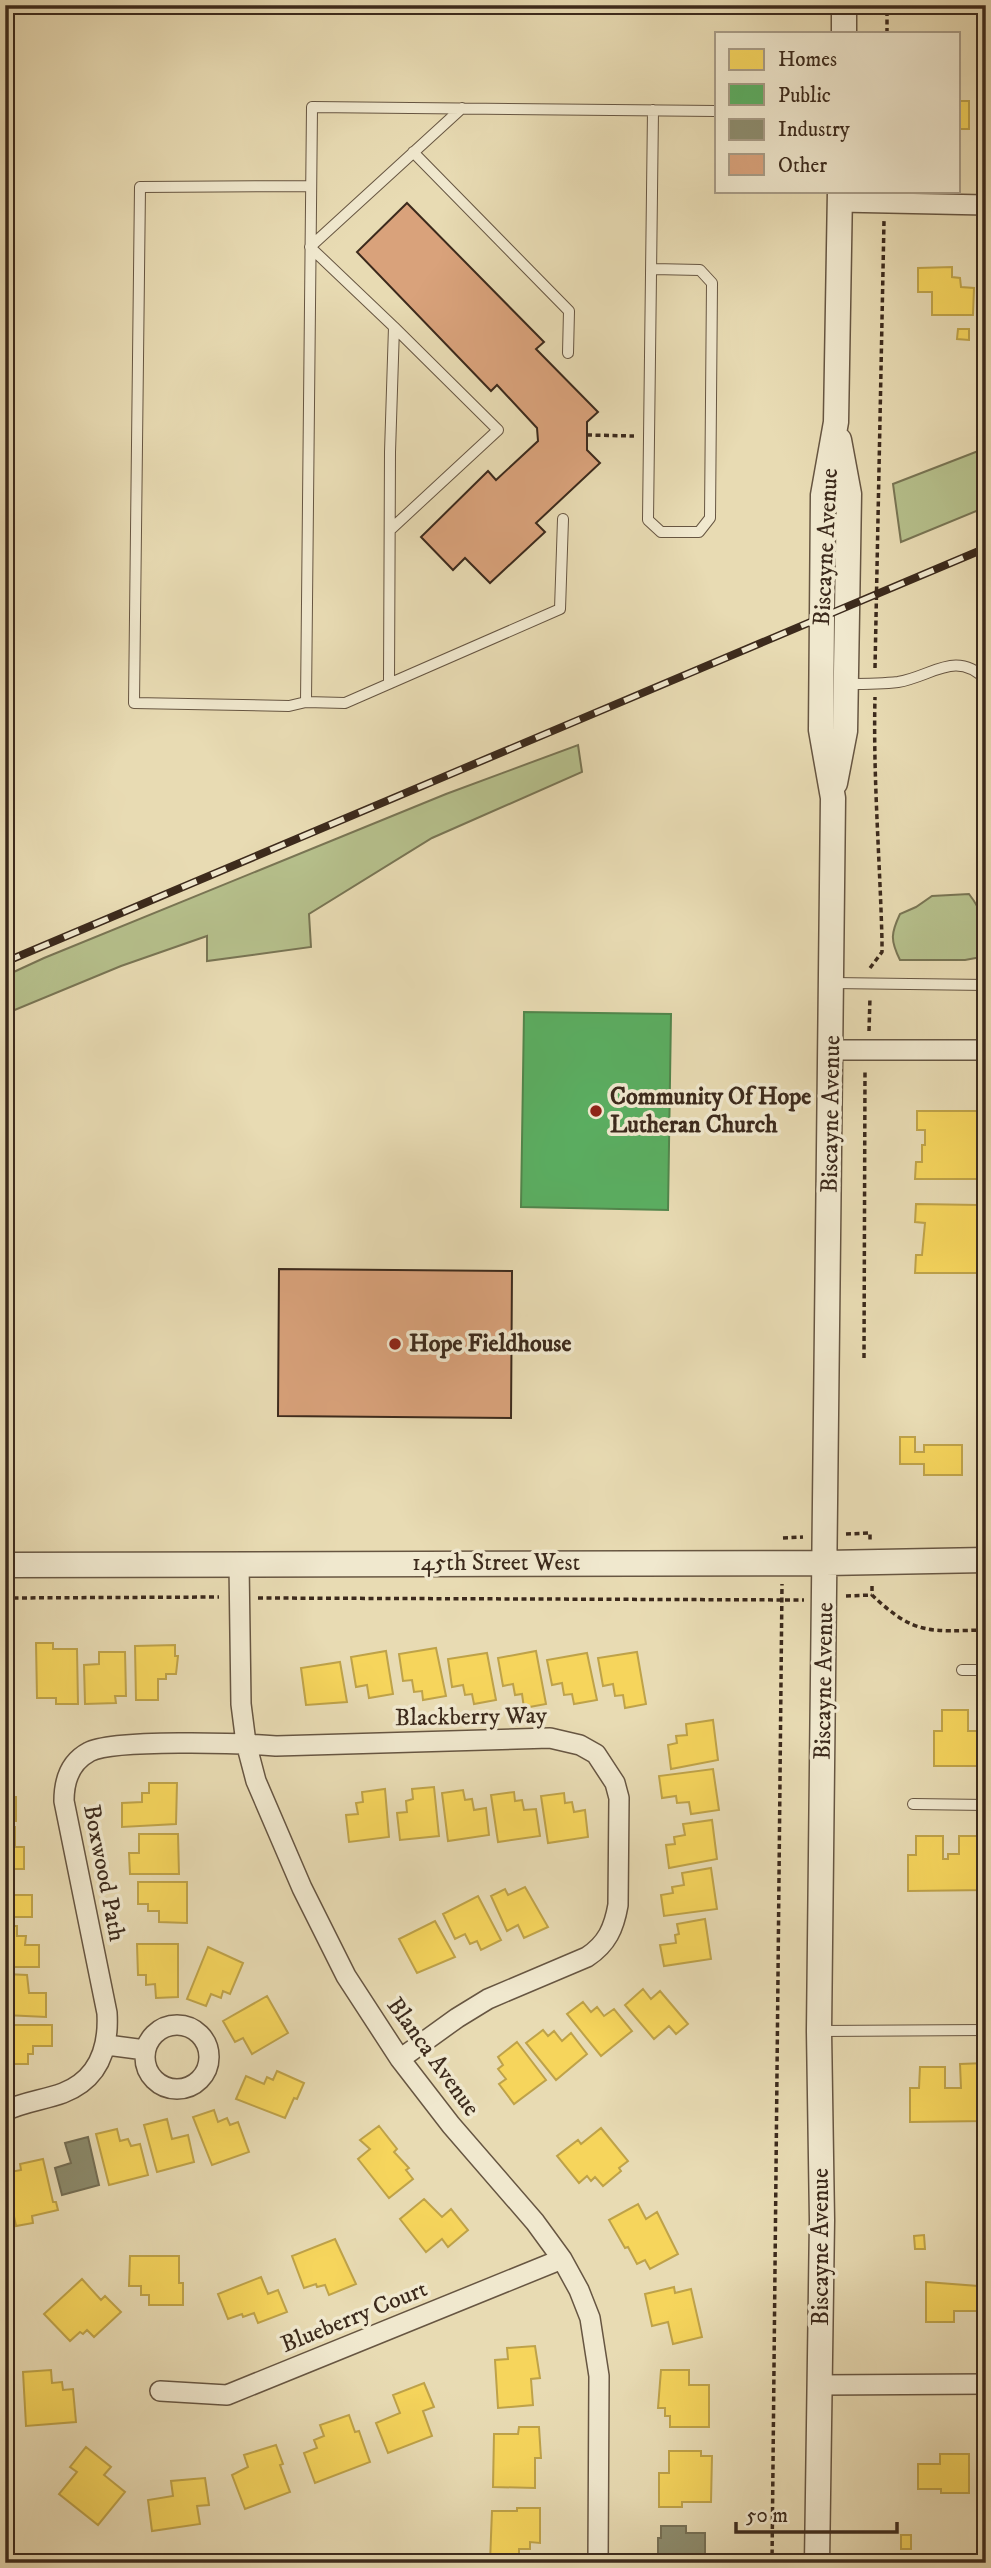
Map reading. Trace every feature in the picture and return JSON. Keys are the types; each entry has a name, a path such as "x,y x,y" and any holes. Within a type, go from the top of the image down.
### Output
{"street":[{"path":"844,5 844,32"},
{"path":"840,197 884,203 986,205"},
{"name":"Biscayne Avenue","path":"817,2563 822,2220 819,2031 832,983 832,798 821,730 821,630 823,495 836,422 840,197"},
{"name":"Biscayne Avenue","path":"832,798 845,731 849,494 836,422"},
{"path":"831,1050 986,1050"},
{"name":"145th Street West","path":"5,1565 826,1563 986,1560"},
{"name":"Blanca Avenue","path":"239,1563 240,1704 246,1744 266,1806 308,1901 346,1976 400,2059 451,2125 535,2222 562,2259 590,2318 597,2351 601,2414 598,2563"},
{"name":"Blackberry Way","path":"246,1744 276,1746 551,1738 566,1740 596,1754 615,1783 619,1798 618,1905 608,1937 598,1950 488,1999 400,2059"},
{"name":"Boxwood Path","path":"5,2111 63,2093 79,2085 93,2073 107,2045 107,2013 64,1801 64,1790 71,1767 89,1752 111,1746 246,1744"},
{"path":"107,2045 145,2050"},
{"name":"Blueberry Court","path":"160,2391 227,2395 562,2259"},
{"path":"820,2385 986,2385"}],"lane":[{"path":"306,702 312,107 715,111"},
{"path":"310,247 462,108"},
{"path":"653,110 648,520 662,532 699,532 710,519 712,283 700,271 653,270"},
{"path":"413,152 569,311 568,353"},
{"path":"311,186 140,187 134,703 289,706 306,702 345,702 560,609 563,519"},
{"path":"310,247 498,430 390,530"},
{"path":"389,683 394,327"},
{"path":"846,684 875,684 913,678 957,664 978,671 986,680"},
{"path":"832,983 986,985"},
{"path":"962,1670 986,1670"},
{"path":"913,1804 986,1805"},
{"path":"819,2031 986,2030"}],"path":[{"path":"887,5 887,32"},
{"path":"864,1358 866,1049 871,1021 870,968 882,951 880,834 875,797 875,684 884,203"},
{"path":"587,435 650,436"},
{"path":"872,1595 904,1622 917,1628 932,1631 986,1630"},
{"path":"5,1598 219,1597"},
{"path":"260,1598 639,1597 783,1601 780,1668 772,2563"}],"green space":[{"path":"986,448 986,507 901,542 893,484"},
{"path":"578,745 582,772 432,838 309,914 311,947 207,961 207,936 121,966 5,1014 5,976 446,794"},
{"path":"969,894 981,914 985,928 986,952 981,957 965,960 900,960 893,937 900,914 932,896"}],"building: Homes":[{"path":"960,101 969,101 969,129 960,129"},
{"path":"952,267 952,277 960,278 961,287 974,288 973,315 932,315 932,292 918,292 918,268"},
{"path":"958,329 969,329 969,340 957,339"},
{"path":"917,1111 979,1111 978,1126 986,1126 985,1169 978,1169 978,1179 915,1179 916,1162 922,1162 922,1145 925,1145 925,1130 917,1130"},
{"path":"916,1204 978,1205 977,1219 986,1220 986,1262 979,1261 979,1273 915,1273 916,1255 922,1255 925,1223 915,1222"},
{"path":"900,1437 915,1437 915,1452 924,1452 924,1445 962,1445 962,1475 924,1475 924,1464 900,1464"},
{"path":"36,1643 53,1643 53,1649 77,1649 78,1704 56,1704 56,1698 37,1698"},
{"path":"175,1645 175,1656 178,1656 176,1674 166,1674 166,1679 158,1679 158,1700 136,1700 135,1646"},
{"path":"436,1648 446,1696 423,1700 422,1691 414,1692 412,1680 403,1681 399,1654"},
{"path":"386,1651 393,1694 369,1698 367,1685 356,1687 351,1657"},
{"path":"536,1651 546,1704 524,1708 522,1694 515,1695 513,1684 503,1686 498,1658"},
{"path":"99,1652 125,1652 126,1696 115,1696 116,1703 85,1704 84,1665 99,1664"},
{"path":"637,1652 646,1704 625,1708 623,1695 615,1696 613,1684 603,1686 598,1658"},
{"path":"487,1653 496,1700 474,1704 472,1694 465,1695 463,1685 452,1687 448,1659"},
{"path":"587,1653 597,1700 574,1704 572,1694 564,1695 562,1683 552,1685 547,1660"},
{"path":"340,1662 347,1702 306,1705 301,1668"},
{"path":"942,1710 968,1710 968,1731 984,1731 986,1711 986,1766 934,1766 934,1731 942,1731"},
{"path":"713,1720 718,1760 671,1769 668,1745 677,1743 676,1736 687,1735 686,1724"},
{"path":"5,1748 8,1748 8,1770 5,1770"},
{"path":"713,1769 719,1810 691,1814 689,1802 677,1803 676,1796 662,1798 659,1776"},
{"path":"149,1783 177,1783 176,1824 122,1827 122,1803 142,1802 142,1793 149,1793"},
{"path":"434,1787 439,1836 400,1840 397,1813 407,1812 406,1801 413,1799 412,1789"},
{"path":"385,1789 389,1837 349,1842 346,1815 358,1814 356,1803 363,1802 362,1792"},
{"path":"463,1790 465,1800 472,1799 474,1810 486,1808 489,1835 448,1841 442,1793"},
{"path":"514,1792 515,1801 522,1800 524,1810 536,1809 540,1836 498,1842 491,1795"},
{"path":"564,1793 565,1803 572,1802 574,1812 585,1810 588,1837 548,1843 541,1796"},
{"path":"5,1797 16,1797 16,1821 5,1821"},
{"path":"712,1820 717,1859 669,1868 666,1845 675,1844 674,1837 685,1835 683,1824"},
{"path":"5,1827 15,1827 15,1847 24,1847 24,1869 5,1869"},
{"path":"139,1834 178,1834 179,1874 130,1874 129,1853 139,1853"},
{"path":"916,1836 943,1836 943,1859 948,1859 948,1854 959,1854 959,1836 985,1836 986,1890 908,1891 908,1855 916,1855"},
{"path":"711,1868 717,1909 664,1916 661,1895 673,1893 672,1887 684,1885 682,1873"},
{"path":"5,1878 10,1878 10,1889 14,1889 14,1895 32,1895 32,1917 5,1917"},
{"path":"138,1882 187,1882 187,1923 159,1922 159,1911 148,1911 148,1904 138,1904"},
{"path":"525,1887 548,1927 524,1938 518,1925 507,1931 491,1896 505,1889 508,1895"},
{"path":"478,1896 501,1940 481,1950 477,1941 470,1944 465,1934 455,1939 443,1914"},
{"path":"705,1919 711,1959 664,1966 660,1945 676,1943 675,1935 679,1934 677,1924"},
{"path":"435,1921 455,1957 417,1973 399,1939"},
{"path":"5,1926 17,1926 17,1936 26,1936 25,1945 39,1945 39,1967 5,1967"},
{"path":"137,1944 178,1944 178,1997 156,1998 155,1984 146,1985 146,1975 138,1975"},
{"path":"208,1947 243,1963 230,1994 223,1991 221,1998 211,1994 206,2006 187,1999"},
{"path":"5,1974 27,1975 29,1993 46,1993 46,2017 5,2015"},
{"path":"643,1989 651,1999 660,1991 688,2024 676,2034 669,2026 654,2039 625,2005"},
{"path":"267,1996 288,2033 252,2054 243,2038 235,2042 223,2021"},
{"path":"583,2002 591,2012 597,2007 604,2016 614,2009 632,2031 601,2056 567,2014"},
{"path":"5,2025 52,2025 52,2046 33,2046 33,2054 28,2054 28,2064 5,2064"},
{"path":"543,2030 548,2036 554,2031 562,2041 571,2033 587,2054 556,2080 526,2043"},
{"path":"517,2042 546,2080 514,2104 499,2084 506,2079 498,2069 503,2065 498,2057"},
{"path":"986,2063 986,2121 910,2122 910,2088 919,2088 920,2067 945,2067 945,2088 961,2088 960,2064"},
{"path":"277,2071 304,2083 285,2118 236,2099 246,2076 264,2084 267,2077 273,2080"},
{"path":"214,2110 218,2122 227,2118 230,2125 238,2122 249,2152 212,2165 193,2117"},
{"path":"167,2119 172,2139 188,2135 194,2162 157,2172 144,2125"},
{"path":"379,2126 397,2149 394,2152 409,2168 406,2170 413,2179 389,2198 358,2159 370,2149 360,2140"},
{"path":"601,2128 628,2161 619,2168 621,2171 603,2186 595,2177 591,2181 587,2176 579,2183 557,2156 578,2140 581,2144"},
{"path":"117,2129 120,2141 128,2139 131,2146 140,2144 148,2175 109,2185 96,2134"},
{"path":"43,2159 53,2202 56,2202 58,2210 32,2216 33,2223 16,2226 5,2173 21,2170 20,2164"},
{"path":"424,2199 442,2217 451,2209 468,2230 448,2247 442,2239 426,2252 400,2219"},
{"path":"638,2204 646,2219 657,2212 678,2254 650,2269 645,2260 637,2264 609,2220"},
{"path":"924,2235 925,2249 915,2249 914,2236"},
{"path":"335,2239 356,2284 329,2295 325,2285 317,2287 316,2284 304,2288 292,2256"},
{"path":"130,2256 179,2256 179,2283 183,2283 183,2305 149,2305 149,2295 141,2295 141,2286 129,2286"},
{"path":"261,2277 268,2294 278,2290 287,2312 258,2323 254,2313 228,2319 218,2294"},
{"path":"82,2279 101,2300 105,2296 121,2312 94,2337 87,2330 83,2334 80,2332 70,2341 44,2314"},
{"path":"926,2282 978,2286 978,2311 954,2311 954,2322 926,2322"},
{"path":"674,2287 675,2293 691,2289 702,2337 673,2344 668,2322 652,2326 645,2294"},
{"path":"535,2346 540,2378 531,2379 533,2405 498,2408 495,2360 508,2359 507,2348"},
{"path":"51,2370 52,2383 62,2382 63,2390 73,2389 76,2422 26,2426 23,2372"},
{"path":"661,2370 689,2370 689,2385 709,2385 709,2427 670,2427 670,2416 665,2416 665,2408 658,2408"},
{"path":"424,2383 434,2407 423,2411 432,2436 388,2453 376,2423 400,2413 393,2395"},
{"path":"349,2415 355,2432 359,2431 370,2462 315,2483 304,2453 317,2448 314,2440 324,2436 320,2425"},
{"path":"519,2427 539,2427 541,2458 535,2458 535,2488 493,2487 494,2434 518,2434"},
{"path":"276,2445 290,2492 245,2509 232,2475 248,2467 244,2455"},
{"path":"86,2447 111,2467 104,2475 125,2492 98,2525 59,2494 77,2472 70,2467"},
{"path":"669,2451 701,2451 701,2456 712,2456 711,2502 682,2502 682,2507 659,2507 659,2473 669,2473"},
{"path":"940,2454 969,2454 969,2493 941,2493 941,2489 918,2489 918,2464 940,2464"},
{"path":"205,2478 209,2505 197,2506 200,2524 152,2531 148,2500 173,2496 171,2481"},
{"path":"517,2508 540,2508 540,2543 530,2542 530,2549 519,2549 519,2563 490,2562 492,2511 517,2511"},
{"path":"901,2535 911,2535 911,2549 901,2549"}],"building: Public":[{"name":"Community Of Hope Lutheran Church","path":"524,1012 671,1014 668,1210 521,1207"}],"building: Industry":[{"path":"88,2137 99,2185 62,2195 55,2168 71,2163 65,2143"},
{"path":"661,2526 686,2526 686,2533 705,2533 705,2563 673,2563 673,2558 658,2558"}],"building: Other":[{"path":"407,203 544,342 536,349 598,412 587,422 587,450 600,463 536,523 545,532 490,583 465,558 453,570 421,537 488,471 496,480 538,441 537,428 497,385 491,391 357,252"},
{"name":"Hope Fieldhouse","path":"279,1269 512,1271 511,1418 278,1416"}],"railway":[{"path":"5,962 986,548"}],"place":[{"name":"Community Of Hope Lutheran Church","path":"596,1111"},
{"name":"Hope Fieldhouse","path":"395,1344"}]}
